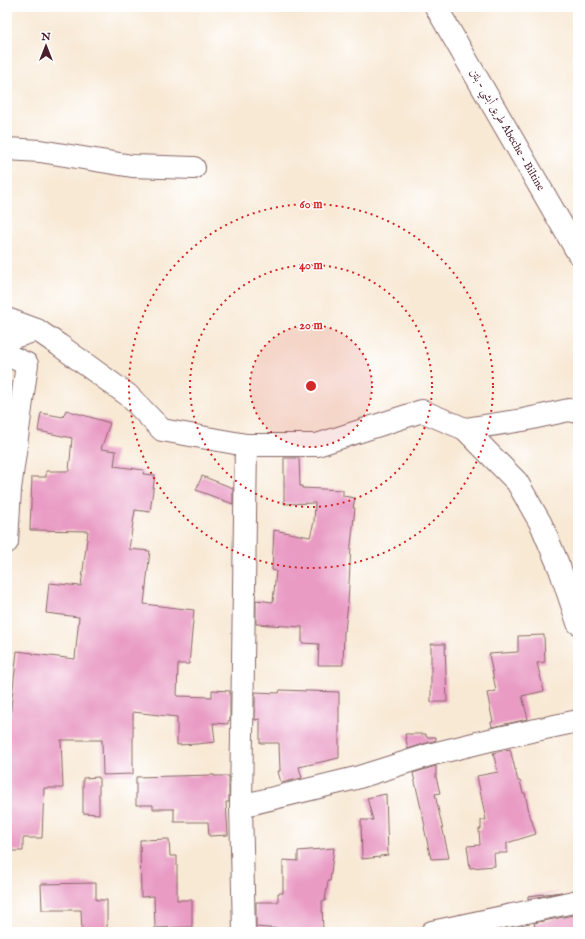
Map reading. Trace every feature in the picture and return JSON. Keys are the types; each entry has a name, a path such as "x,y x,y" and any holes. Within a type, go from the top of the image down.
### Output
{"street":[{"name":"طريق أبشي - بلتن Abeche - Biltine","path":"436,7 578,253"},
{"path":"7,149 40,151 132,166 194,168"},
{"path":"7,319 37,330 128,395 162,430 246,445 317,445 422,411 465,429 517,482 541,524 560,569 578,623"},
{"path":"7,339 37,330"},
{"path":"7,355 27,364 9,488 7,542"},
{"path":"465,429 523,420 569,410 578,412"},
{"path":"244,932 241,806 246,445"},
{"path":"241,806 356,778 429,756 494,739 578,721"},
{"path":"432,932 578,901"}],"building":[{"path":"66,410 110,423 101,449 116,451 114,466 144,470 143,474 155,475 150,512 135,510 129,549 150,551 144,604 194,610 189,664 178,664 177,696 212,697 212,690 230,691 230,720 228,721 228,724 213,723 215,742 177,745 177,717 133,712 133,774 103,775 102,740 61,740 63,788 44,788 42,838 23,838 23,851 7,851 8,717 10,717 17,651 75,659 79,617 46,613 49,583 81,586 88,531 30,530 32,477 46,477 46,471 69,471 72,438 38,431 41,413 63,417"},
{"path":"284,458 299,458 300,486 302,486 302,488 343,490 343,496 355,498 353,508 355,508 351,545 348,603 344,631 343,665 318,665 319,644 302,643 302,627 256,624 256,600 273,602 276,571 272,570 274,530 310,537 314,522 315,503 284,504"},
{"path":"202,476 233,488 233,504 196,490"},
{"path":"544,635 545,662 537,663 544,691 522,696 528,719 492,727 491,722 493,722 487,693 496,691 489,654 518,652 518,636"},
{"path":"431,644 445,644 447,702 431,702"},
{"path":"280,690 339,692 339,758 299,767 302,778 281,783 278,771 280,771 279,743 260,743 260,719 255,720 255,692 279,693"},
{"path":"405,734 426,734 426,737 436,737 436,740 408,749"},
{"path":"510,749 518,781 520,781 523,793 525,793 536,834 507,843 507,853 494,853 495,866 470,868 467,846 480,845 479,829 481,829 481,820 486,820 477,776 498,772 493,753"},
{"path":"436,766 436,777 440,793 435,794 449,858 431,859 413,773"},
{"path":"229,776 229,802 226,802 228,835 209,836 208,822 174,822 174,809 153,809 153,805 136,805 136,777"},
{"path":"99,777 99,814 83,813 83,778"},
{"path":"386,794 388,855 362,859 361,820 373,820 367,798"},
{"path":"169,839 170,856 177,856 177,900 192,900 192,927 155,928 154,896 141,897 140,840"},
{"path":"334,848 330,881 328,881 325,901 322,901 323,932 280,932 280,929 256,927 256,902 278,902 278,893 283,893 283,860 298,861 298,851"},
{"path":"96,883 96,900 107,900 107,931 82,932 81,910 42,910 41,884"},
{"path":"562,892 528,899 528,896"},
{"path":"578,914 578,932 536,932 534,923"}]}
